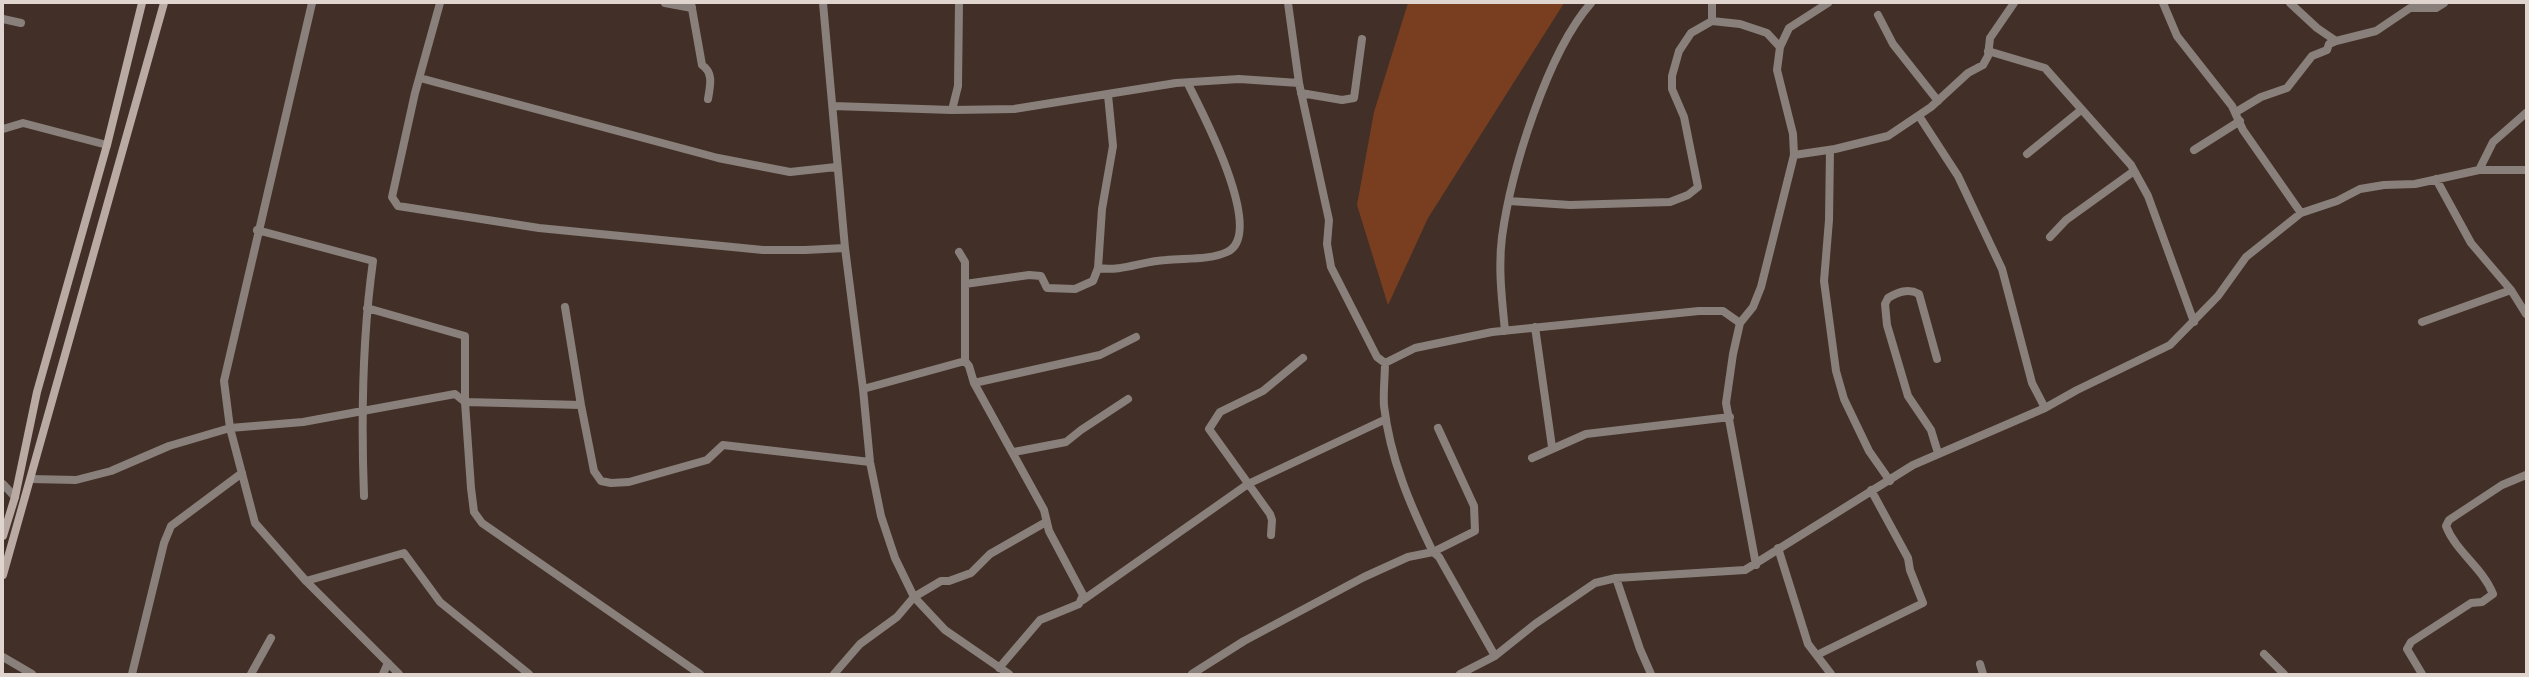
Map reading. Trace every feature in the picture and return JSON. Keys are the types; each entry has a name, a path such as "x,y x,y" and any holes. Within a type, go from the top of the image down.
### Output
{"street":[{"path":"3,536 15,497 37,392 107,146 142,3"},
{"path":"3,575 164,3"},
{"path":"312,3 257,230 224,381 230,428 255,523 306,581 399,674"},
{"path":"440,3 420,78 392,197 398,206 538,228 763,250 845,248"},
{"path":"665,3 692,6 702,64 708,69 710,78 708,99"},
{"path":"823,3 833,106 836,167 845,248 863,389 870,462 881,516 895,558 914,598 946,630 1009,674"},
{"path":"952,110 958,86 959,3"},
{"path":"1288,3 1299,83 1329,220 1327,244 1331,267 1378,357 1385,363 1386,419 1396,467 1404,490 1433,552 1439,557 1495,656"},
{"path":"1506,331 1500,268 1502,238 1509,201 1534,111 1566,38 1591,3"},
{"path":"1712,3 1712,21"},
{"path":"1756,564 1730,417 1726,403 1733,354 1740,323 1753,307 1761,287 1794,156 1793,134 1777,70 1780,46 1789,28 1828,3"},
{"path":"1794,156 1830,150 1888,136 1918,116 1938,102 1968,73 1983,64 1988,51 1990,38 2014,3"},
{"path":"2163,3 2177,36 2236,112 2243,130 2301,213"},
{"path":"2290,3 2317,28 2336,41"},
{"path":"2236,112 2261,97 2287,88 2312,56 2327,50 2329,44 2376,31 2410,5 2436,8 2444,3"},
{"path":"1878,15 1893,44 1938,102"},
{"path":"3,19 21,24"},
{"path":"1509,201 1570,205 1670,202 1688,195 1698,187 1684,116 1672,89 1672,76 1679,51 1692,33 1712,21 1740,24 1767,33 1780,46"},
{"path":"1301,93 1342,100 1354,98 1362,39"},
{"path":"1988,51 2045,68 2081,110 2111,141 2134,171 2148,196 2194,322"},
{"path":"420,78 718,158 790,172 836,167"},
{"path":"833,106 952,110 1014,109 1036,104 1060,103 1176,83 1188,84 1239,79 1299,83"},
{"path":"1098,268 1109,270 1160,260 1196,258 1227,252 1236,244 1239,217 1234,190 1211,132 1188,84"},
{"path":"965,284 1029,275 1041,276 1047,288 1075,289 1092,280 1098,268 1102,209 1113,146 1108,95"},
{"path":"2027,154 2081,110"},
{"path":"2479,170 2493,142 2526,113"},
{"path":"1918,116 1958,176 2002,270 2032,383 2045,408"},
{"path":"2194,150 2240,121"},
{"path":"3,129 23,123 107,146"},
{"path":"1830,150 1829,220 1824,281 1836,372 1844,399 1869,451 1890,481"},
{"path":"1460,674 1495,656 1535,624 1595,583 1616,578 1745,570 1778,548 1800,537 1871,490 1890,481 1913,465 2045,408 2077,390 2170,345 2218,296 2246,257 2301,213 2337,201 2360,189 2384,185 2415,184 2479,170 2526,170"},
{"path":"2050,237 2066,220 2134,171"},
{"path":"2436,179 2471,243 2511,290 2526,314"},
{"path":"257,230 373,261 366,308 361,411 364,496"},
{"path":"958,252 965,262 965,361 969,366 974,383 1014,452 1044,510 1049,531 1082,591 1082,600"},
{"path":"1936,359 1918,294 1912,290 1904,291 1888,298 1885,304 1887,325 1908,396 1931,430 1938,453"},
{"path":"2422,322 2511,290"},
{"path":"565,307 581,405 594,471 601,482 629,482 707,460 723,445 870,462"},
{"path":"366,308 465,336 465,402 474,512 482,523 700,674"},
{"path":"1385,363 1416,348 1486,333 1535,327 1699,311 1723,311 1740,323"},
{"path":"1535,327 1552,448"},
{"path":"974,383 1100,355 1136,337"},
{"path":"1271,535 1272,520 1270,514 1209,429 1220,412 1263,391 1303,358"},
{"path":"863,389 965,361"},
{"path":"31,479 76,480 111,471 169,446 230,428 303,422 455,394 465,402 581,405"},
{"path":"1014,452 1066,442 1081,430 1128,399"},
{"path":"1532,458 1586,434 1730,417"},
{"path":"999,668 1040,620 1079,604 1082,600 1248,484 1386,419"},
{"path":"1192,674 1244,641 1358,581 1408,557 1433,552 1475,531 1474,506 1438,428"},
{"path":"132,674 164,543 171,526 242,473"},
{"path":"2422,674 2407,649 2411,642 2471,603 2482,602 2493,594 2488,582 2450,537 2446,526 2449,520 2502,485 2526,475"},
{"path":"3,484 15,497"},
{"path":"1816,655 1923,603 1910,570 1908,558 1871,490"},
{"path":"834,674 860,644 897,617 914,598 940,581 949,581 971,573 990,554 1046,522"},
{"path":"1778,548 1805,637 1816,655 1831,674"},
{"path":"306,581 404,553 440,602 529,674"},
{"path":"1616,578 1640,649 1651,674"},
{"path":"251,674 270,638"},
{"path":"2264,654 2284,674"},
{"path":"3,657 32,674"},
{"path":"383,674 388,663"},
{"path":"1980,664 1983,674"}],"shaded area":[{"path":"1408,3 1564,3 1428,218 1388,305 1357,205 1374,112"}]}
